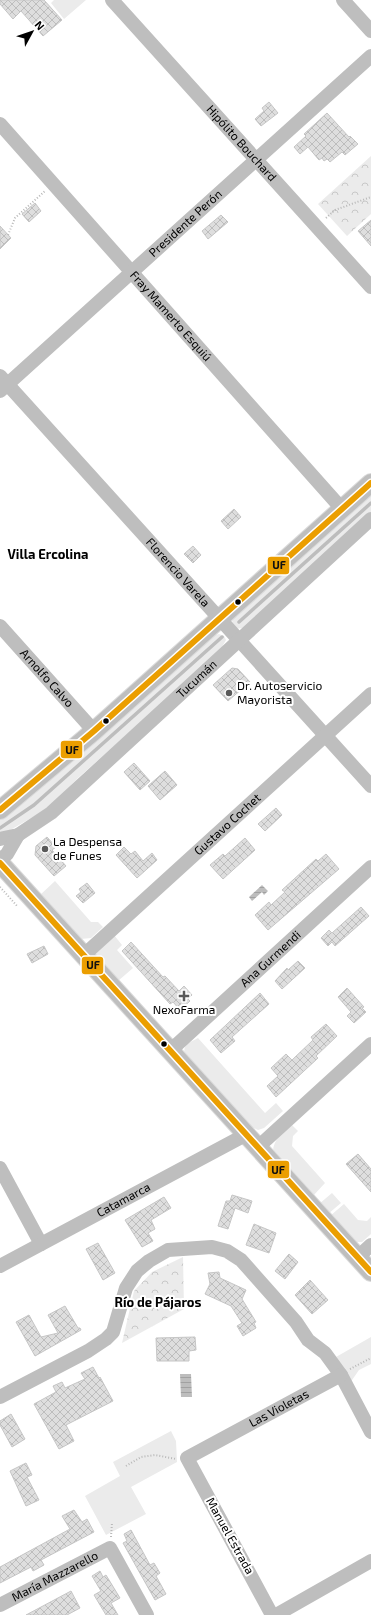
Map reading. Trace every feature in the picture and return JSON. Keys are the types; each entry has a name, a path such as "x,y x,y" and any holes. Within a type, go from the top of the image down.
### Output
{"main road":[{"path":"0,810 94,731 371,483"},
{"path":"0,863 253,1140 371,1272"}],"street":[{"name":"Hipólito Bouchard","path":"112,0 371,287"},
{"path":"343,0 371,31"},
{"name":"Presidente Perón","path":"2,384 132,272 371,56"},
{"name":"Fray Mamerto Esquiú","path":"0,124 342,509"},
{"name":"Florencio Varela","path":"2,384 371,786"},
{"name":"Tucumán","path":"0,839 18,835 50,813 371,519"},
{"name":"Arnolfo Calvo","path":"0,626 94,731"},
{"name":"Gustavo Cochet","path":"84,955 371,694"},
{"name":"Tucumán","path":"0,860 7,854 18,835"},
{"name":"Ana Gurmendi","path":"171,1050 371,867"},
{"name":"Catamarca","path":"0,1266 41,1244 253,1140 371,1044"},
{"path":"0,1168 41,1244"},
{"path":"358,1257 371,1245"},
{"path":"0,1397 88,1351 106,1339 113,1332 126,1288 137,1271 168,1250 212,1248 227,1250 242,1260 296,1322 308,1340 320,1348 341,1374 371,1432"},
{"name":"Las Violetas","path":"187,1458 341,1374"},
{"name":"Manuel Estrada","path":"187,1458 274,1615"},
{"name":"María Mazzarello","path":"0,1605 110,1548 147,1615"},
{"path":"274,1615 371,1561"}],"path":[{"path":"8,235 15,218 53,183"},
{"path":"316,227 335,210 371,197"},
{"path":"341,1374 371,1358"},
{"path":"126,1466 141,1457 155,1455 172,1459 187,1458"}],"green space":[{"path":"54,0 86,0 64,19 51,3"},
{"path":"371,156 371,214 347,236 318,204"},
{"path":"371,491 371,513 244,628 234,629 232,623 233,618 313,548 342,517"},
{"path":"219,634 224,636 226,640 219,652 78,778 50,807 0,836 0,817 67,762 75,759 213,636"},
{"path":"55,881 91,922 98,922 103,927 91,938 81,939 39,896"},
{"path":"114,935 122,945 117,950 133,968 118,981 95,955 97,950"},
{"path":"198,1038 265,1113 276,1103 283,1111 264,1128 258,1130 250,1126 185,1056 185,1046"},
{"path":"292,1125 298,1131 293,1136 292,1146 325,1183 313,1196 273,1152 273,1147 277,1140"},
{"path":"332,1193 341,1203 328,1214 319,1204"},
{"path":"344,1204 358,1220 367,1221 371,1217 371,1234 362,1242 353,1242 330,1216"},
{"path":"183,1257 184,1309 122,1343 134,1291 152,1272"},
{"path":"371,1337 371,1364 359,1370 350,1383 336,1357"},
{"path":"171,1431 176,1441 177,1462 131,1487 146,1514 106,1535 85,1496 120,1476 113,1462"}],"shaded area":[{"path":"262,885 268,891 264,895 262,892 252,901 249,897"},
{"path":"180,1374 191,1374 192,1397 181,1397"}],"building":[{"path":"0,0 44,0 62,20 43,36 21,11 13,19 0,4"},
{"path":"269,102 278,113 261,126 255,119 264,111 262,108"},
{"path":"327,113 349,137 350,136 358,144 345,155 342,152 330,162 327,159 324,161 322,158 319,160 308,147 300,154 294,147 306,136 304,134"},
{"path":"35,203 41,211 29,222 22,214"},
{"path":"221,215 228,222 208,239 202,231"},
{"path":"371,220 371,246 358,231"},
{"path":"0,226 11,238 0,249"},
{"path":"234,509 241,517 228,529 221,521"},
{"path":"193,546 201,555 193,563 184,554"},
{"name":"Dr. Autoservicio Mayorista","path":"232,668 238,669 250,682 228,701 213,685"},
{"path":"134,763 150,781 140,790 124,772"},
{"path":"165,771 177,785 160,800 148,786"},
{"path":"276,808 282,815 265,831 258,824"},
{"path":"47,837 56,847 52,850 66,866 54,876 35,855 36,846"},
{"path":"245,838 255,850 223,879 210,865 223,854 225,856"},
{"path":"124,847 131,854 135,851 143,861 152,853 157,860 137,878 116,855"},
{"path":"326,854 339,869 268,930 255,915 269,902 271,905 285,892 282,890 316,859 318,861"},
{"path":"87,883 95,893 83,903 76,896 81,892 79,889"},
{"path":"361,907 369,916 335,946 332,942 328,946 321,938 329,930 332,933"},
{"path":"131,942 163,977 165,976 179,991 184,986 192,995 188,999 190,1001 180,1010 173,1002 170,1004 122,951"},
{"path":"44,946 48,954 32,963 27,954"},
{"path":"298,961 305,968 282,989 275,981 287,968 288,970"},
{"path":"347,988 364,1007 362,1008 366,1012 354,1023 347,1016 351,1012 338,997"},
{"path":"260,993 269,1004 232,1037 235,1041 221,1053 210,1040"},
{"path":"326,1024 337,1036 316,1056 318,1058 276,1097 267,1086 278,1076 271,1068 286,1054 292,1060 313,1040 311,1037"},
{"path":"358,1154 371,1169 371,1192 346,1164"},
{"path":"232,1195 252,1201 248,1213 235,1208 228,1229 218,1226 226,1201 230,1201"},
{"path":"164,1197 171,1208 151,1220 155,1229 148,1233 153,1241 142,1247 125,1220"},
{"path":"254,1224 276,1233 269,1253 246,1245"},
{"path":"98,1243 115,1273 103,1280 86,1249"},
{"path":"289,1254 298,1262 285,1279 275,1271"},
{"path":"219,1272 220,1278 246,1290 242,1299 256,1322 254,1323 256,1328 243,1336 237,1326 242,1323 231,1306 205,1294 210,1284 208,1273"},
{"path":"310,1280 328,1300 312,1314 295,1295"},
{"path":"65,1306 78,1328 81,1330 35,1356 16,1322 29,1315 41,1337 58,1333 48,1315"},
{"path":"195,1337 196,1350 189,1351 189,1361 157,1361 156,1338"},
{"path":"93,1367 113,1401 66,1425 74,1441 59,1449 34,1404 56,1392 53,1386 62,1382 65,1388 85,1379 81,1373"},
{"path":"11,1414 25,1439 12,1447 0,1425 0,1421"},
{"path":"26,1463 32,1475 27,1477 39,1500 26,1506 10,1471"},
{"path":"74,1510 82,1522 87,1519 94,1532 41,1560 44,1565 33,1571 31,1567 0,1583 0,1567 70,1529 62,1516"},
{"path":"131,1530 150,1565 154,1563 160,1573 156,1576 166,1594 155,1600 123,1543 127,1541 124,1534"},
{"path":"100,1571 103,1577 106,1575 120,1598 111,1603 118,1615 106,1615 94,1595 101,1591 92,1576"},
{"path":"71,1591 80,1608 67,1615 26,1615"}],"waterway":[{"path":"239,622 371,503"},
{"path":"0,828 34,805 222,637"}],"transit line":[{"name":"UF","path":"0,810 94,731 371,483"},
{"name":"UF","path":"0,863 371,1272"}],"place":[{"name":"Dr. Autoservicio Mayorista","path":"229,693"},
{"name":"La Despensa de Funes","path":"45,849"},
{"name":"NexoFarma","path":"184,996"}],"district":[{"name":"Villa Ercolina","path":"48,554"},
{"name":"Río de Pájaros","path":"158,1302"}]}
